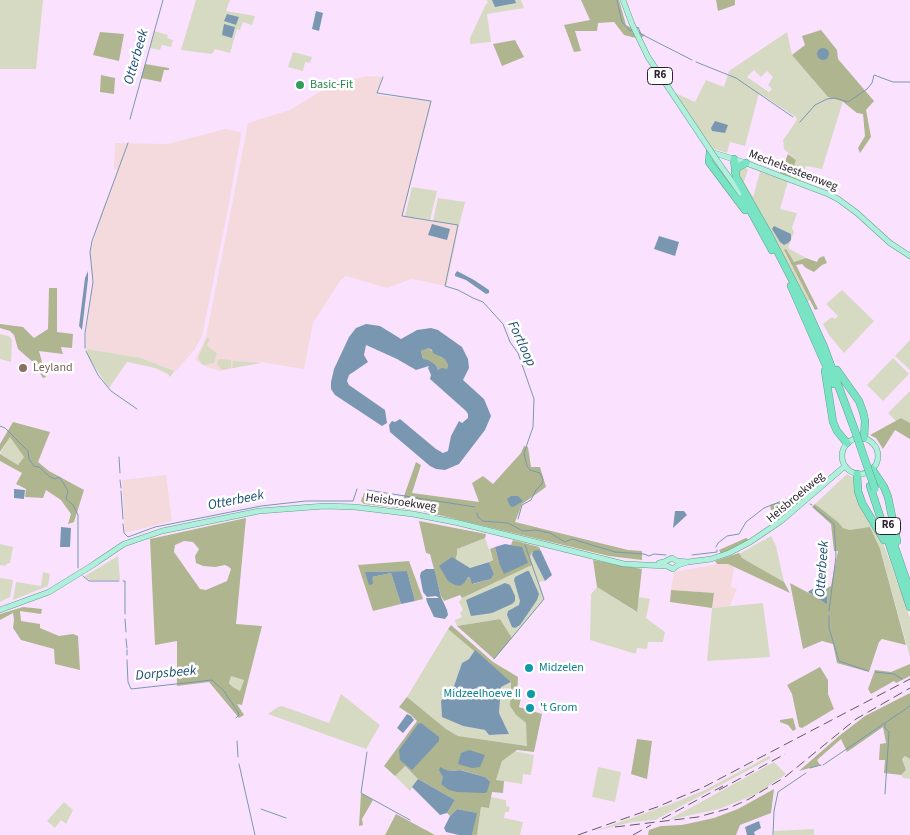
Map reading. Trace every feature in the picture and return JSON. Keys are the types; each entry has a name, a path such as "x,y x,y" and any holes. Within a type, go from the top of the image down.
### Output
{"highway":[{"path":"709,149 710,162 762,234"},
{"path":"734,159 736,177 760,216 772,242"},
{"path":"735,172 738,167 746,164"},
{"name":"R6","path":"743,197 787,278 824,354"},
{"name":"R6","path":"743,197 772,242 804,303 852,428 898,562 910,591"},
{"path":"824,354 859,401 865,422 864,438"},
{"path":"824,354 833,422 837,431 847,443"},
{"path":"857,474 858,491 862,504 898,562 901,557 888,497 872,469"},
{"name":"R6","path":"898,562 910,606"}],"main road":[{"name":"R6","path":"623,0 648,57 743,197"},
{"name":"Mechelsesteenweg","path":"709,149 838,199 857,213 890,243 910,256"},
{"path":"864,438 872,442 877,451 877,460 872,469 866,473 857,474 846,468 842,460 842,453 847,443 854,439 864,438"},
{"name":"Heisbroekweg","path":"667,563 673,569 678,563 706,560 729,553 750,542 777,524 846,468"},
{"name":"Heisbroekweg","path":"0,610 49,592 144,536 259,511 307,507 355,507 413,514 459,523 624,564 652,565 667,563 672,558 678,563"}],"shaded area":[{"path":"367,76 382,77 377,95 432,101 403,215 459,226 447,286 411,279 387,288 346,276 340,281 313,323 304,369 261,362 220,371 204,366 195,360 206,337 248,123 290,110 332,84"},
{"path":"225,129 241,132 241,135 202,336 195,349 176,371 141,358 86,349 86,333 93,282 90,252 101,214 118,170 114,169 115,143 168,144"},
{"path":"166,475 172,521 125,533 122,480"},
{"path":"717,564 728,564 734,567 731,587 737,589 730,606 712,608 714,593 671,590 674,572"}],"green space":[{"path":"0,0 43,0 36,69 0,69"},
{"path":"196,0 230,0 226,11 255,16 252,25 243,22 240,30 237,29 230,53 215,49 212,54 181,50"},
{"path":"487,0 521,0 524,8 487,14 491,42 470,44 470,38 488,3"},
{"path":"581,0 619,0 626,25 645,35 640,39 624,35 614,22 598,23 597,31 575,31 581,51 574,52 564,25 590,20"},
{"path":"716,0 735,0 735,5 718,11"},
{"path":"821,30 837,50 838,59 874,101 866,110 871,137 860,153 858,148 865,136 863,114 857,113 842,101 828,97 792,55 805,45 802,36"},
{"path":"154,31 168,35 167,38 173,40 171,47 162,45 160,50 150,48"},
{"path":"100,32 124,34 119,61 93,55"},
{"path":"787,32 792,55 828,97 843,101 822,169 806,166 800,181 790,177 796,160 784,149 783,140 797,120 796,117 759,93 745,146 730,142 727,153 712,148 673,92 695,102 706,80 724,87 729,71","holes":["754,70 761,77 767,71 773,77 768,85 772,89 769,92 747,77"]},
{"path":"515,40 524,57 502,66 493,44"},
{"path":"293,52 312,57 310,63 305,62 303,71 288,67"},
{"path":"145,64 169,68 169,70 164,70 161,82 141,78"},
{"path":"101,75 115,78 114,94 100,92"},
{"path":"788,154 796,160 790,177 780,173"},
{"path":"742,167 748,169 744,182 753,197 760,172 788,181 780,209 797,213 792,228 794,232 788,248 806,258 794,262 786,250 784,251 810,300 806,302 736,173"},
{"path":"412,187 437,191 430,220 405,216"},
{"path":"438,198 465,202 459,226 433,221"},
{"path":"786,249 794,262 806,258 817,262 819,258 824,256 827,263 814,272 802,264 796,265 818,309 815,310 784,250"},
{"path":"49,288 57,288 57,332 73,334 72,348 61,347 63,354 39,351 46,377 43,378 34,363 18,349 14,335 10,331 0,328 0,324 23,327 34,338 48,329"},
{"path":"842,290 874,321 844,353 829,335 823,324 832,317 835,319 838,316 826,304"},
{"path":"0,334 9,336 12,340 11,362 0,359"},
{"path":"207,338 210,339 207,344 208,347 217,353 214,363 206,365 202,364 198,358"},
{"path":"910,340 910,370 895,356"},
{"path":"428,348 442,358 445,358 448,365 447,370 438,370 436,365 423,359 421,351"},
{"path":"87,349 141,358 175,371 170,377 168,374 155,368 127,362 109,388 88,357"},
{"path":"893,358 909,374 883,401 867,385"},
{"path":"219,359 231,360 231,368 223,370 220,368 217,363"},
{"path":"233,361 262,363 232,368"},
{"path":"910,391 910,423 901,418 896,421 888,413"},
{"path":"901,418 910,423 910,439 895,430 883,449 876,438 870,435"},
{"path":"13,422 50,432 38,462 49,471 84,490 74,522 68,524 71,514 61,500 46,490 43,498 25,497 26,489 16,484 22,473 0,461 0,454 18,465 24,457 10,437 0,452 0,444"},
{"path":"10,436 24,457 18,465 0,454"},
{"path":"524,446 528,447 531,467 540,467 546,487 522,504 515,522 628,550 642,551 642,560 609,556 422,511 364,504 361,501 364,493 403,499 416,462 421,465 412,493 479,502 472,483 483,476 493,484 521,453"},
{"path":"847,474 855,479 887,553 910,618 910,657 880,549 850,530 843,528 815,504"},
{"path":"798,496 803,499 774,523 770,505"},
{"path":"815,504 843,528 850,530 870,527 880,549 906,645 882,639 879,642 869,672 837,663 833,644 822,641 803,649 790,583 824,601 827,588 831,586 838,551 834,551 831,524 812,507"},
{"path":"246,518 236,624 262,626 242,705 237,704 244,715 239,718 209,682 177,686 177,641 155,645 150,539","holes":["184,541 193,542 199,549 195,556 196,563 203,566 215,567 225,565 229,567 231,569 227,581 206,590 200,589 174,552 175,545","231,676 244,680 240,691 229,683"]},
{"path":"419,521 486,534 485,538 457,549 455,561 473,584 491,579 494,574 489,562 493,560 490,549 495,547 499,563 522,548 511,545 513,540 539,547 541,551 533,551 530,557 532,565 462,598 460,595 444,601 430,554 426,553"},
{"path":"771,536 776,546 784,582 742,558 739,554"},
{"path":"485,538 493,560 470,568 455,561 456,549"},
{"path":"746,538 749,540 721,554 719,550"},
{"path":"0,544 13,547 10,563 6,564 6,566 0,565"},
{"path":"739,553 742,558 784,582 790,593 728,564 717,564 715,561"},
{"path":"532,555 545,581 539,582 544,599 512,638 500,619 457,626 455,620 462,617 460,613 463,610 459,602 462,598 532,565 530,557"},
{"path":"118,556 120,580 90,580 86,578 85,576"},
{"path":"593,560 642,569 637,612 597,587"},
{"path":"409,561 423,599 415,601 407,571 366,572 372,577 391,573 401,604 373,611 358,565"},
{"path":"43,572 50,574 48,586 13,600 16,582 41,586"},
{"path":"0,578 13,580 10,597 0,602"},
{"path":"597,587 636,612 639,597 650,599 646,618 665,632 663,642 648,642 647,649 637,648 636,654 590,640 591,594"},
{"path":"671,590 714,593 712,608 670,602"},
{"path":"763,603 770,657 707,661 712,608"},
{"path":"23,607 42,609 41,614 20,611 21,621 40,624 40,628 59,636 73,634 78,636 80,670 55,664 54,649 21,640 13,628 13,613 0,620 0,614"},
{"path":"500,619 512,638 494,659 457,626"},
{"path":"451,625 493,662 518,677 517,696 521,698 519,707 542,714 534,752 517,750 502,761 496,780 504,781 503,793 492,792 489,808 481,807 477,835 472,835 476,813 457,809 450,816 447,813 455,800 418,779 405,766 395,776 384,766 417,721 399,707 407,697 446,729 458,736 527,746 526,723 516,715 510,706 511,682 448,629","holes":["446,770 461,770 485,777 489,782 441,784"]},
{"path":"448,629 475,650 469,659 462,663 454,686 441,701 442,716 463,726 485,730 489,735 509,734 499,713 501,687 511,682 510,706 516,715 526,723 528,746 458,736 446,729 407,697"},
{"path":"910,664 910,676 896,683 894,681 871,694 868,689 875,670 891,672"},
{"path":"820,667 828,680 828,694 834,709 802,728 799,727 792,694 787,685"},
{"path":"231,675 244,680 240,691 229,682"},
{"path":"910,693 910,759 905,756 902,759 906,770 901,775 884,773 885,760 879,760 880,744 886,743 883,727 847,752 841,739 817,760 820,765 799,771 865,716"},
{"path":"341,694 380,725 366,749 268,714 282,706 329,723"},
{"path":"793,718 796,729 793,731 788,725 780,722 780,720"},
{"path":"637,739 652,741 647,779 631,774"},
{"path":"514,751 534,755 531,775 523,774 522,784 496,780 502,761"},
{"path":"769,756 771,758 655,820 632,822 595,831 705,790"},
{"path":"905,756 910,759 910,779 903,778 901,775 906,770 902,759"},
{"path":"774,762 786,774 757,794 719,809 668,820"},
{"path":"404,766 418,779 410,791 395,776"},
{"path":"598,767 621,772 615,802 592,797"},
{"path":"774,789 771,813 740,825 736,835 648,835 649,830 661,826 682,825 714,818 738,809"},
{"path":"361,793 373,800 362,819 363,825 359,826"},
{"path":"491,797 506,800 506,806 510,807 509,812 505,812 504,818 523,822 520,835 477,835 481,807 489,808"},
{"path":"64,802 73,810 66,824 61,820 55,828 47,821"},
{"path":"396,814 435,835 385,835"},
{"path":"814,829 814,835 774,835 774,831"}],"water":[{"path":"492,0 515,0 516,3 495,7"},
{"path":"316,11 323,13 319,31 312,29"},
{"path":"227,14 239,17 236,25 224,21"},
{"path":"224,24 235,27 232,38 222,35"},
{"path":"821,48 825,48 829,54 825,60 821,60 817,56 817,52"},
{"path":"715,121 728,125 725,133 712,131 711,128"},
{"path":"432,224 450,229 447,240 428,235"},
{"path":"774,226 791,234 791,240 788,243 784,245 780,242 772,229"},
{"path":"659,236 679,242 675,256 654,249"},
{"path":"88,271 82,330 79,326 85,278"},
{"path":"457,271 489,290 489,293 486,294 466,280 455,276"},
{"path":"366,324 380,326 401,339 417,330 431,328 438,330 462,347 468,359 469,368 463,380 484,399 491,416 485,430 459,464 445,470 436,469 390,432 389,425 392,421 395,422 400,419 443,453 448,451 451,436 459,421 462,423 468,418 466,411 430,379 429,366 416,370 366,345 364,355 368,362 349,375 347,381 349,385 385,410 387,423 382,426 335,395 331,389 334,369 349,337 356,328","holes":["428,348 433,353 445,359 448,365 447,369 442,368 438,370 436,365 423,359 421,351"]},
{"path":"14,489 25,490 24,499 14,498"},
{"path":"511,496 518,496 523,501 513,507 510,506 507,499"},
{"path":"675,511 684,511 687,515 673,528"},
{"path":"61,527 71,528 70,547 60,547"},
{"path":"505,544 522,547 528,563 504,574 495,547"},
{"path":"533,551 541,551 552,575 545,581 532,555"},
{"path":"452,557 470,568 489,562 494,574 491,579 472,584 468,577 460,586 455,585 448,581 439,566"},
{"path":"426,569 434,569 441,597 447,610 448,615 445,619 434,617 426,598 439,598 436,596 427,597 423,592 420,576 421,572"},
{"path":"407,571 415,601 401,604 391,573 372,577 373,584 369,585 365,572"},
{"path":"529,571 539,594 520,625 515,628 512,627 507,615 508,611 519,605 520,601 514,580 515,577"},
{"path":"505,583 510,585 515,596 515,601 512,604 492,613 471,616 466,600"},
{"path":"827,587 827,604 808,592 812,589"},
{"path":"475,650 511,682 501,687 499,713 509,734 489,735 485,730 463,726 442,717 441,701 454,686 462,663 469,659"},
{"path":"407,714 414,720 403,733 397,728"},
{"path":"421,723 439,737 439,741 412,770 400,760 399,750 418,724"},
{"path":"469,750 485,755 480,767 472,768 458,764 461,753"},
{"path":"440,767 446,770 460,770 485,777 490,782 487,792 457,792 449,790 441,784 443,777 439,770"},
{"path":"418,779 455,800 447,813 440,815 412,787"},
{"path":"457,809 477,813 472,835 446,832 444,828 450,816"},
{"path":"759,821 761,828 754,832 755,835 747,835 745,827"}],"waterway":[{"name":"Otterbeek","path":"130,119 163,0"},
{"path":"617,0 622,22 630,31 632,30"},
{"path":"637,28 641,34 692,60"},
{"path":"696,62 736,78 793,117"},
{"path":"800,122 815,105 827,99 835,98 848,102 867,89 872,83 874,75 893,82 910,82"},
{"name":"Fortloop","path":"383,77 377,93 431,101 402,216 458,225 445,286 483,302 503,324 510,342 518,353 534,399 533,427 524,453 527,466 530,470 540,473 543,480 531,500 522,505 518,519"},
{"name":"Otterbeek","path":"85,348 85,333 93,282 90,252 92,241 128,143"},
{"name":"Otterbeek","path":"86,351 98,375 111,391 137,409"},
{"name":"Dorpsbeek","path":"0,426 5,428 28,451 29,459 34,466 39,467 50,477 55,479 59,477 68,491 66,499 73,505 78,515 78,568"},
{"name":"Otterbeek","path":"119,457 120,473"},
{"name":"Otterbeek","path":"120,480 121,488"},
{"name":"Otterbeek","path":"123,524 124,533 128,537 155,527 261,506 306,501 353,501 357,489"},
{"name":"Otterbeek","path":"367,490 475,507"},
{"name":"Otterbeek","path":"121,491 123,519"},
{"name":"Otterbeek","path":"716,547 727,536 739,534 746,522 764,508 797,495 804,499"},
{"name":"Otterbeek","path":"814,507 834,524 836,556 829,611"},
{"name":"Otterbeek","path":"477,513 478,517 483,521 508,523 523,531 536,530 550,533 565,542 572,539 615,552 649,556 654,554 666,555"},
{"path":"494,659 544,599 525,545"},
{"name":"Otterbeek","path":"692,555 717,552 717,550"},
{"name":"Dorpsbeek","path":"83,576 89,581 119,581"},
{"name":"Dorpsbeek","path":"123,581 125,581 125,614"},
{"name":"Otterbeek","path":"829,616 829,628 839,661 868,671"},
{"name":"Dorpsbeek","path":"125,619 126,632"},
{"name":"Dorpsbeek","path":"126,639 127,648"},
{"name":"Dorpsbeek","path":"127,650 127,655"},
{"name":"Dorpsbeek","path":"127,660 128,682 131,689 212,680 224,691 238,712 239,715 236,718"},
{"name":"Otterbeek","path":"875,672 894,674 902,679"},
{"path":"823,765 910,706"},
{"path":"885,724 885,728 889,732 885,794"},
{"name":"Dorpsbeek","path":"237,741 238,757"},
{"path":"367,752 361,793 410,820"},
{"name":"Dorpsbeek","path":"239,764 255,835"},
{"path":"810,768 821,765"},
{"path":"773,835 774,811 778,792 806,773"},
{"path":"261,809 286,818"}],"railway":[{"path":"578,835 657,807 702,788 910,679"},
{"path":"615,827 698,817 727,809 749,799 785,777 856,719 910,688"},
{"path":"719,790 785,754"},
{"path":"662,819 723,786"},
{"path":"633,835 651,825"}],"place":[{"name":"Basic-Fit","path":"300,85"},
{"name":"Leyland","path":"23,368"},
{"name":"Midzelen","path":"529,668"},
{"name":"Midzeelhoeve II","path":"531,694"},
{"name":"'t Grom","path":"530,708"}]}
